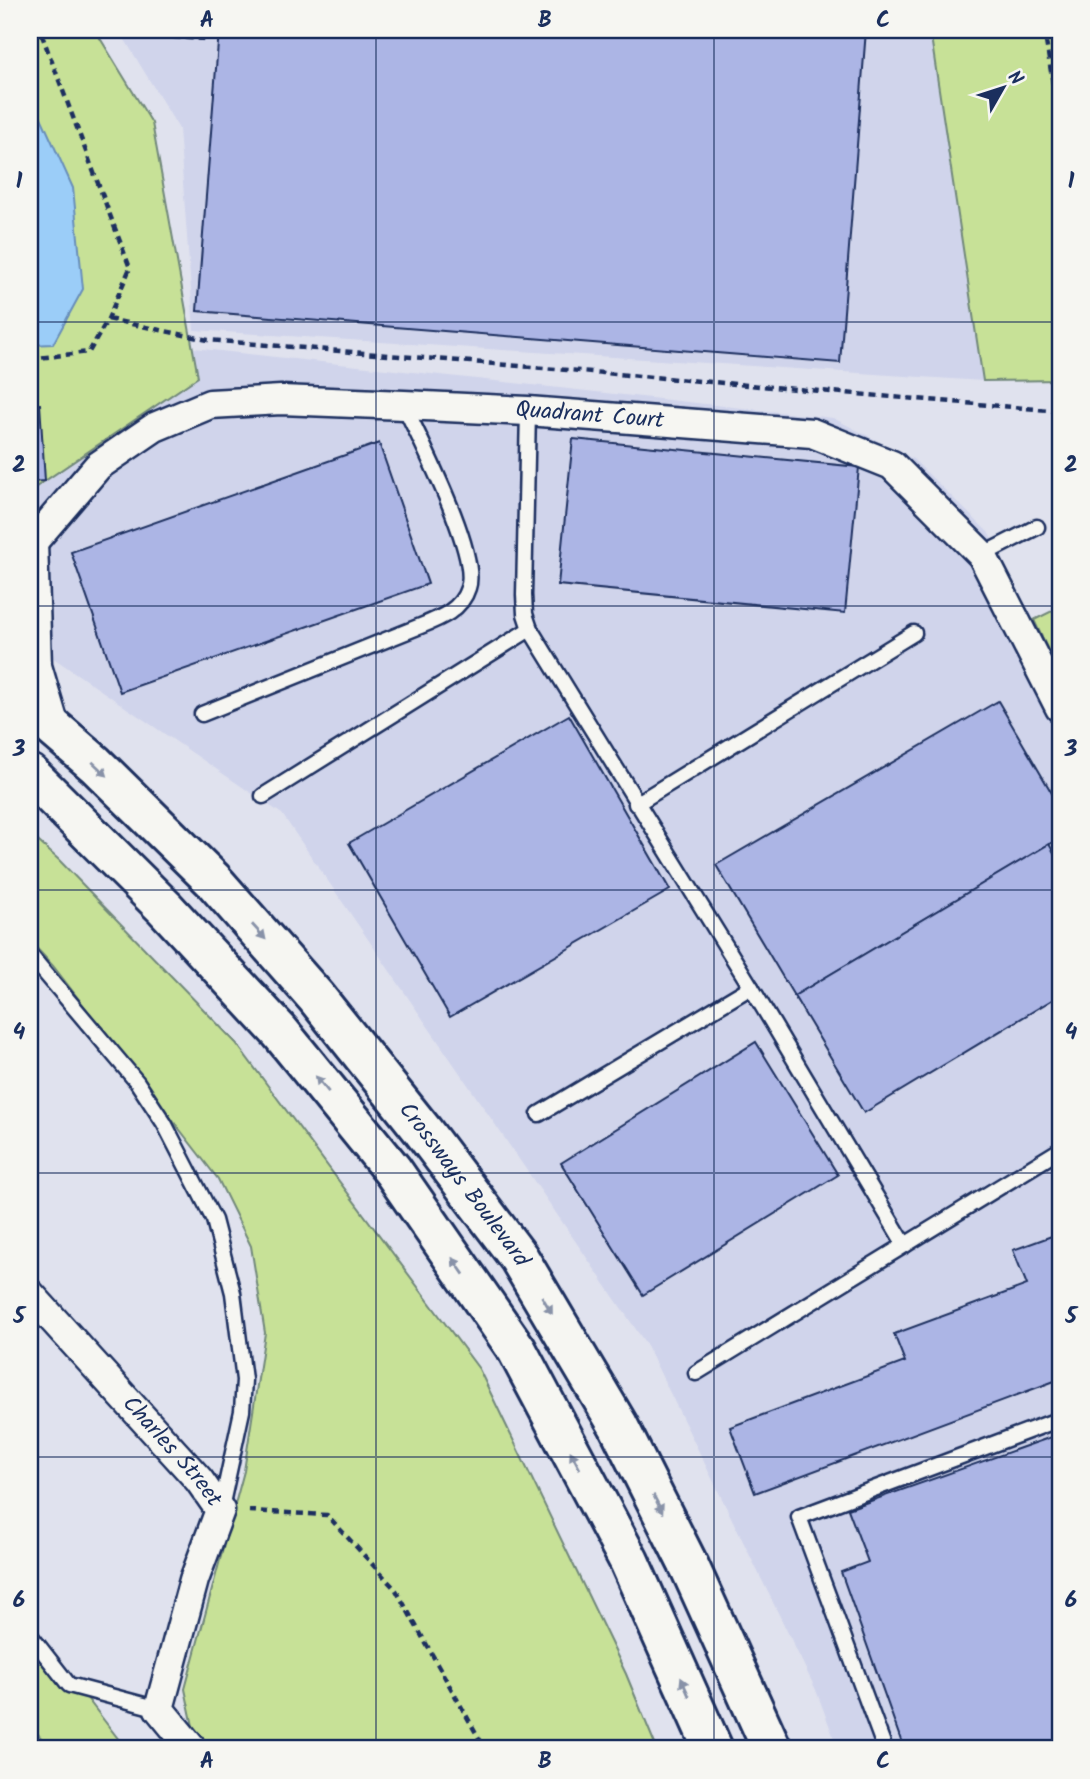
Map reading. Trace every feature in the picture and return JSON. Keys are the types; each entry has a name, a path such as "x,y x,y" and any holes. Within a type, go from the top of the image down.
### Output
{"main road":[{"name":"Crossways Boulevard","path":"43,719 95,764 213,880 316,997 424,1131 519,1258 624,1437 690,1568 772,1749"},
{"name":"Crossways Boulevard","path":"30,774 165,908 280,1032 393,1171 517,1350 629,1561 713,1749"}],"street":[{"name":"Quadrant Court","path":"43,719 37,666 32,543 98,466 155,427 210,404 281,400 528,411 812,433 892,465 982,555 1060,708"},
{"name":"Charles Street","path":"30,1294 199,1480 220,1510 194,1580 159,1709"},
{"path":"159,1709 192,1749"}],"lane":[{"path":"202,714 438,619 448,614 461,601 469,588 470,570 466,550 434,469 404,405"},
{"path":"528,411 524,595 525,614 530,629 751,987 905,1245"},
{"path":"982,555 1037,527"},
{"path":"263,796 530,629"},
{"path":"636,804 914,633"},
{"path":"30,955 137,1083 164,1123 214,1220 233,1293 244,1380 242,1411 220,1510"},
{"path":"539,1114 751,987"},
{"path":"696,1373 1060,1150"},
{"path":"886,1749 799,1517 1060,1419"},
{"path":"30,1636 69,1685 159,1709"}],"path":[{"path":"30,359 89,352 108,319 130,268 40,30"},
{"path":"153,30 157,36 206,39"},
{"path":"1044,30 1060,125"},
{"path":"108,319 208,340 1060,411"},
{"path":"220,1510 327,1515 396,1590 485,1749"}],"shaded area":[{"path":"30,30 152,123 194,348 833,418 913,459 988,532 1060,670 1060,1749 838,1749 816,1690 646,1344 282,814 30,642"},
{"path":"119,30 930,30 983,381 194,330 179,129"}],"green space":[{"path":"30,30 95,30 152,123 198,377 30,491"},
{"path":"930,30 1060,30 1060,380 983,381"},
{"path":"1060,607 1060,676 1034,620"},
{"path":"30,834 59,860 236,1043 479,1369 626,1674 657,1749 203,1749 196,1740 185,1689 244,1471 265,1333 251,1246 218,1179 53,966 30,941"},
{"path":"30,1624 126,1749 50,1749 30,1724"}],"water":[{"path":"30,93 73,188 83,289 53,344 30,345"}],"building":[{"path":"219,30 866,30 840,363 197,311"},
{"path":"30,404 40,404 45,481 30,482"},
{"path":"573,439 859,467 845,613 558,585"},
{"path":"379,443 428,584 120,692 71,552"},
{"path":"998,701 1060,807 1060,838 794,996 716,865"},
{"path":"569,715 670,890 450,1017 349,843"},
{"path":"1049,844 1060,863 1060,995 864,1113 794,996"},
{"path":"756,1042 838,1175 643,1295 561,1163"},
{"path":"1060,1233 1060,1379 755,1493 730,1427 905,1362 894,1334 1027,1285 1013,1250"},
{"path":"1060,1434 1060,1749 904,1749 841,1572 868,1562 848,1509"}],"railway":[{"path":"30,1739 37,1749"}]}
